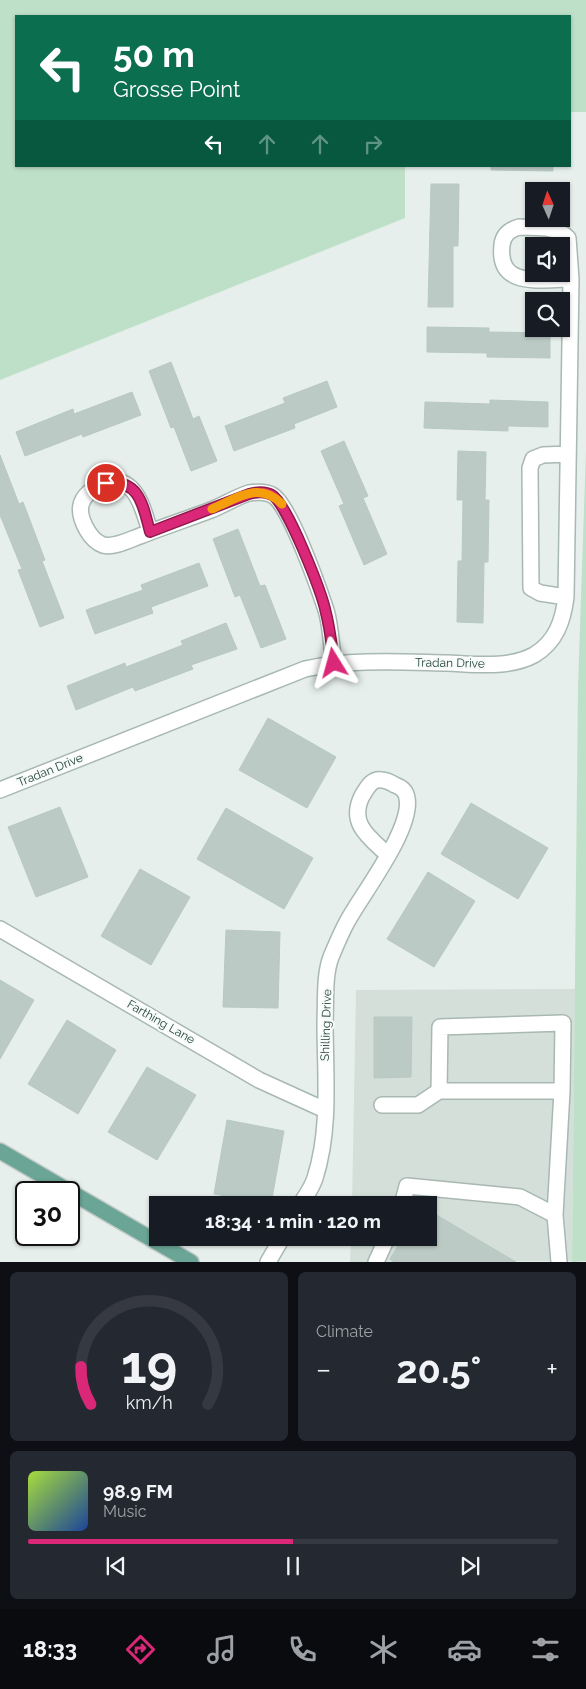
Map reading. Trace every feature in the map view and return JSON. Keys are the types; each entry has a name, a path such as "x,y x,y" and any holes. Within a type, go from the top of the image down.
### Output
{"main road":[{"path":"0,1151 191,1262"}],"street":[{"name":"Tradan Drive","path":"0,790 305,669 334,663 500,664 517,661 533,655 559,630 566,597 571,279 570,247 568,238 561,231 552,228 519,228 511,230 504,236 502,260 504,269 511,276 520,278 571,279"},
{"path":"566,597 540,594 531,588 530,468 533,460 543,455 568,454"},
{"path":"150,532 139,496 130,487 118,482 98,486 87,493 81,504 81,517 86,529 93,540 105,545 118,544 150,532 249,494 265,493 273,495 283,506 291,521 326,612 334,663"},
{"name":"Shilling Drive","path":"305,1196 314,1180 325,1132 326,998 330,959 347,923 388,855 402,829 408,798 405,791 398,786 379,780 372,782 367,789 357,808 356,818 361,828 388,855"},
{"name":"Farthing Lane","path":"0,930 259,1080 325,1110"},
{"path":"439,1091 440,1027 563,1023 562,1091 555,1215 559,1262"},
{"path":"382,1105 418,1105 439,1091 562,1091"},
{"path":"404,1196 407,1186 520,1197 555,1215"},
{"path":"268,1262 277,1246"},
{"path":"376,1262 383,1246"}],"shaded area":[{"path":"575,989 572,1261 350,1262 351,1246 437,1246 437,1196 352,1196 356,990"}],"green space":[{"path":"0,0 586,0 586,112 571,112 571,15 15,15 15,167 405,167 405,218 0,380"},
{"path":"586,450 586,1261 572,1262 578,686"}],"building":[{"path":"491,167 553,167 553,171 491,170"},
{"path":"431,184 459,184 458,246 453,246 453,307 428,307"},
{"path":"427,327 489,328 489,332 525,333 525,337 550,337 550,358 487,357 487,353 427,352"},
{"path":"171,362 193,419 199,416 217,461 191,471 174,427 171,428 149,371"},
{"path":"327,381 337,407 294,424 295,428 234,451 225,426 285,403 283,398"},
{"path":"132,392 141,415 83,437 82,434 25,456 16,432 73,409 74,414"},
{"path":"490,400 548,402 548,427 508,426 508,431 424,428 425,402 490,404"},
{"path":"344,441 368,496 363,498 387,554 364,565 339,506 344,504 321,451"},
{"path":"458,451 486,452 485,500 489,500 488,562 484,562 483,623 457,622 458,561 462,561 463,500 457,500"},
{"path":"0,455 19,504 23,502 45,560 42,561 64,618 40,627 18,570 22,569 0,515"},
{"path":"238,529 260,586 265,585 286,639 261,648 240,595 235,597 213,539"},
{"path":"199,563 208,586 151,607 153,613 95,634 86,610 143,590 141,585"},
{"path":"226,623 237,649 191,665 193,669 135,691 133,687 76,710 67,686 125,663 126,667 183,645 181,641"},
{"path":"268,718 336,757 307,808 239,770"},
{"path":"471,803 548,848 518,899 441,854"},
{"path":"60,807 88,877 36,897 8,827"},
{"path":"226,808 313,858 284,909 197,859"},
{"path":"140,869 190,897 151,965 101,936"},
{"path":"428,872 475,901 434,967 387,939"},
{"path":"226,930 280,932 278,1008 223,1007"},
{"path":"0,980 34,1000 0,1059"},
{"path":"374,1017 412,1017 411,1077 374,1078"},
{"path":"67,1020 116,1050 78,1114 28,1084"},
{"path":"147,1067 196,1095 157,1160 108,1132"},
{"path":"227,1120 284,1131 272,1196 225,1196 214,1194"},
{"path":"437,1215 516,1262 394,1262 390,1259 398,1246 437,1246"}],"slow traffic":[{"path":"212,509 242,496 257,492 273,495 282,504"}],"route":[{"path":"106,483 118,482 130,487 139,496 150,532 213,509 242,496 257,492 273,495 283,506 291,521 326,612 334,663"}]}
